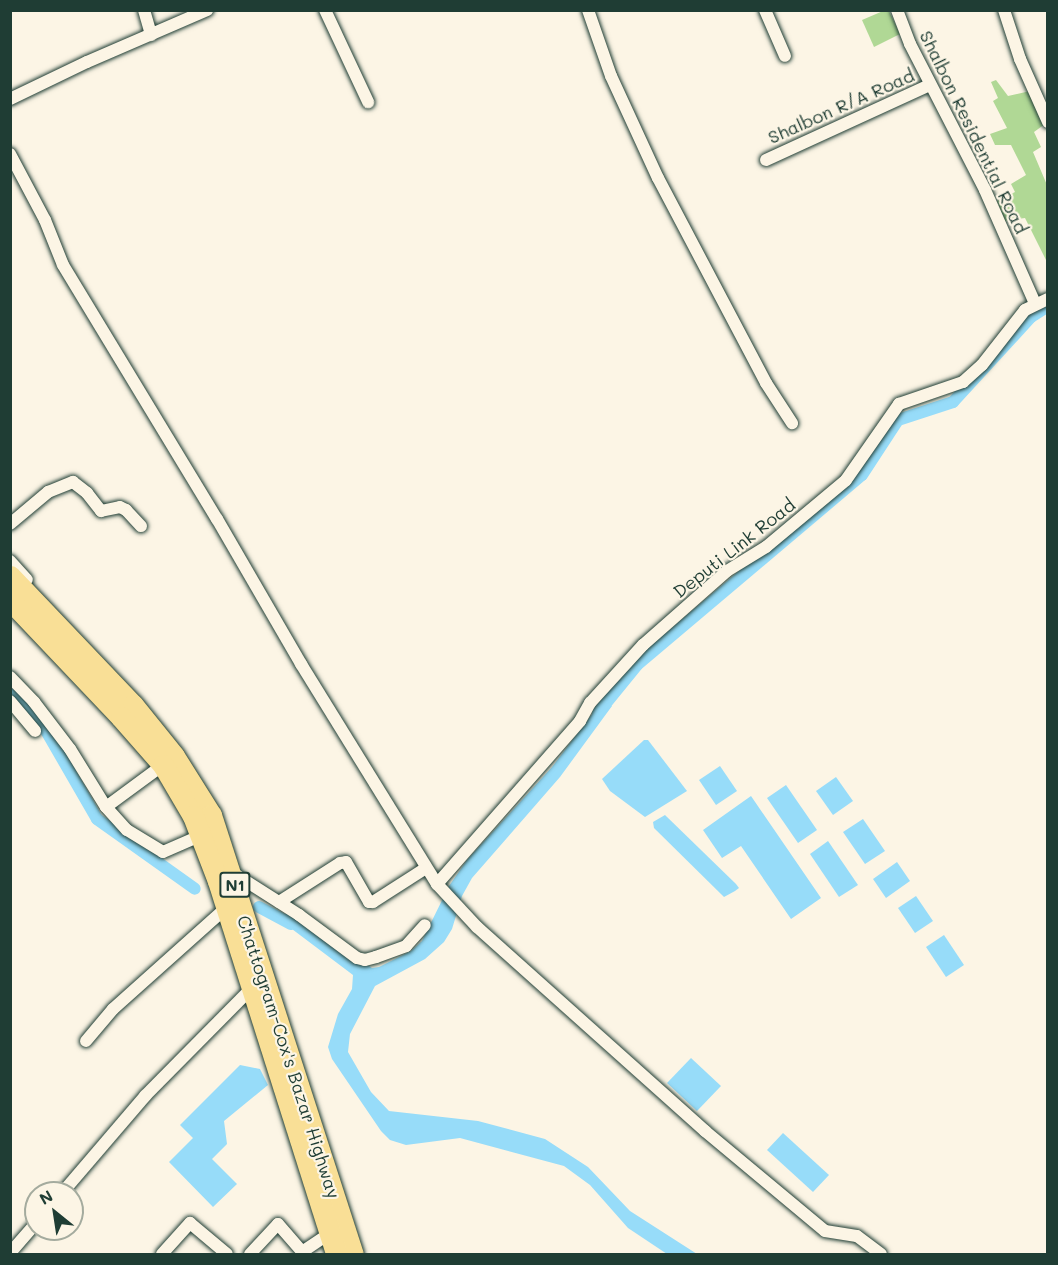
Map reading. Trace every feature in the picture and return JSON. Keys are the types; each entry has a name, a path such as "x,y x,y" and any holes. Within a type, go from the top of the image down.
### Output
{"highway":[{"name":"Chattogram-Cox's Bazar Highway","path":"10,576 103,683 162,765 193,816 336,1254"},
{"name":"Chattogram-Cox's Bazar Highway","path":"14,607 103,683 133,705 174,756 211,815 353,1254"}],"street":[{"path":"144,10 151,35"},
{"path":"10,99 207,10"},
{"path":"325,10 369,102"},
{"path":"588,10 611,76 658,178 766,383 792,423"},
{"path":"765,10 785,56"},
{"name":"Shalbon Residential Road","path":"897,10 930,85 985,190 1034,301"},
{"path":"1004,10 1020,59 1047,122"},
{"name":"Shalbon R/A Road","path":"766,160 930,85"},
{"path":"10,154 45,220 63,265 217,519 301,664 441,888 477,927 688,1115 825,1231 857,1236 881,1254"},
{"name":"Deputi Link Road","path":"441,888 580,721 591,703 644,645 727,571 766,547 846,480 899,404 963,382 982,364 1025,310 1047,299"},
{"path":"10,524 48,492 74,482 87,493 101,511 120,507 126,510 141,526"},
{"path":"10,561 102,662 105,669 103,683"},
{"path":"10,677 34,702 70,749 106,807 127,830 163,852 200,836"},
{"path":"10,702 35,731"},
{"path":"106,807 162,765"},
{"path":"279,902 340,863 346,862 369,902 373,902 426,867"},
{"path":"230,871 279,902 357,958 365,960 406,945 425,925"},
{"path":"87,1041 113,1009 225,909"},
{"path":"72,1181 145,1096 250,990"},
{"path":"162,1254 190,1223 227,1254"},
{"path":"250,1254 278,1224 303,1252 328,1234"},
{"path":"10,1252 24,1236"}],"green space":[{"path":"883,11 889,11 900,34 874,47 862,20"},
{"path":"996,80 1008,96 1030,91 1045,124 1034,132 1041,147 1033,152 1047,185 1047,262 1025,218 1005,221 997,201 1015,192 1011,184 1026,175 1011,145 995,145 990,134 1007,128 993,101 998,98 991,82"}],"water":[{"path":"602,701 612,706 560,777 472,878 462,896 452,929 444,942 425,959 375,986 350,1034 348,1052 371,1092 389,1111 478,1121 545,1139 588,1167 630,1211 697,1254 667,1254 628,1228 590,1185 564,1166 460,1138 406,1145 390,1140 381,1131 332,1059 328,1047 338,1014 352,989 353,975 280,920 280,916 288,913 372,968 379,967 411,951 422,941 449,886 467,860 552,767"},
{"path":"644,740 648,740 687,791 645,817 610,791 602,779"},
{"path":"720,766 737,791 716,805 699,780"},
{"path":"836,777 853,801 833,815 816,791"},
{"path":"786,785 817,830 798,843 767,798"},
{"path":"751,796 821,898 791,919 741,846 722,858 703,830"},
{"path":"665,815 739,888 724,897 654,828 653,822"},
{"path":"863,819 885,851 865,864 843,832"},
{"path":"828,841 858,885 839,897 810,854"},
{"path":"897,862 910,881 886,898 873,879"},
{"path":"916,896 933,921 915,933 898,908"},
{"path":"944,935 964,965 946,977 926,947"},
{"path":"691,1058 721,1086 697,1111 667,1083"},
{"path":"240,1065 260,1069 268,1085 224,1121 227,1144 212,1159 237,1184 213,1207 169,1162 193,1138 180,1125"},
{"path":"783,1133 829,1175 813,1192 767,1150"}],"waterway":[{"path":"598,713 637,665 862,475 898,420 953,402 1031,317 1048,306"},
{"path":"10,694 41,722 97,819 195,889"},
{"path":"259,907 291,924"}]}
